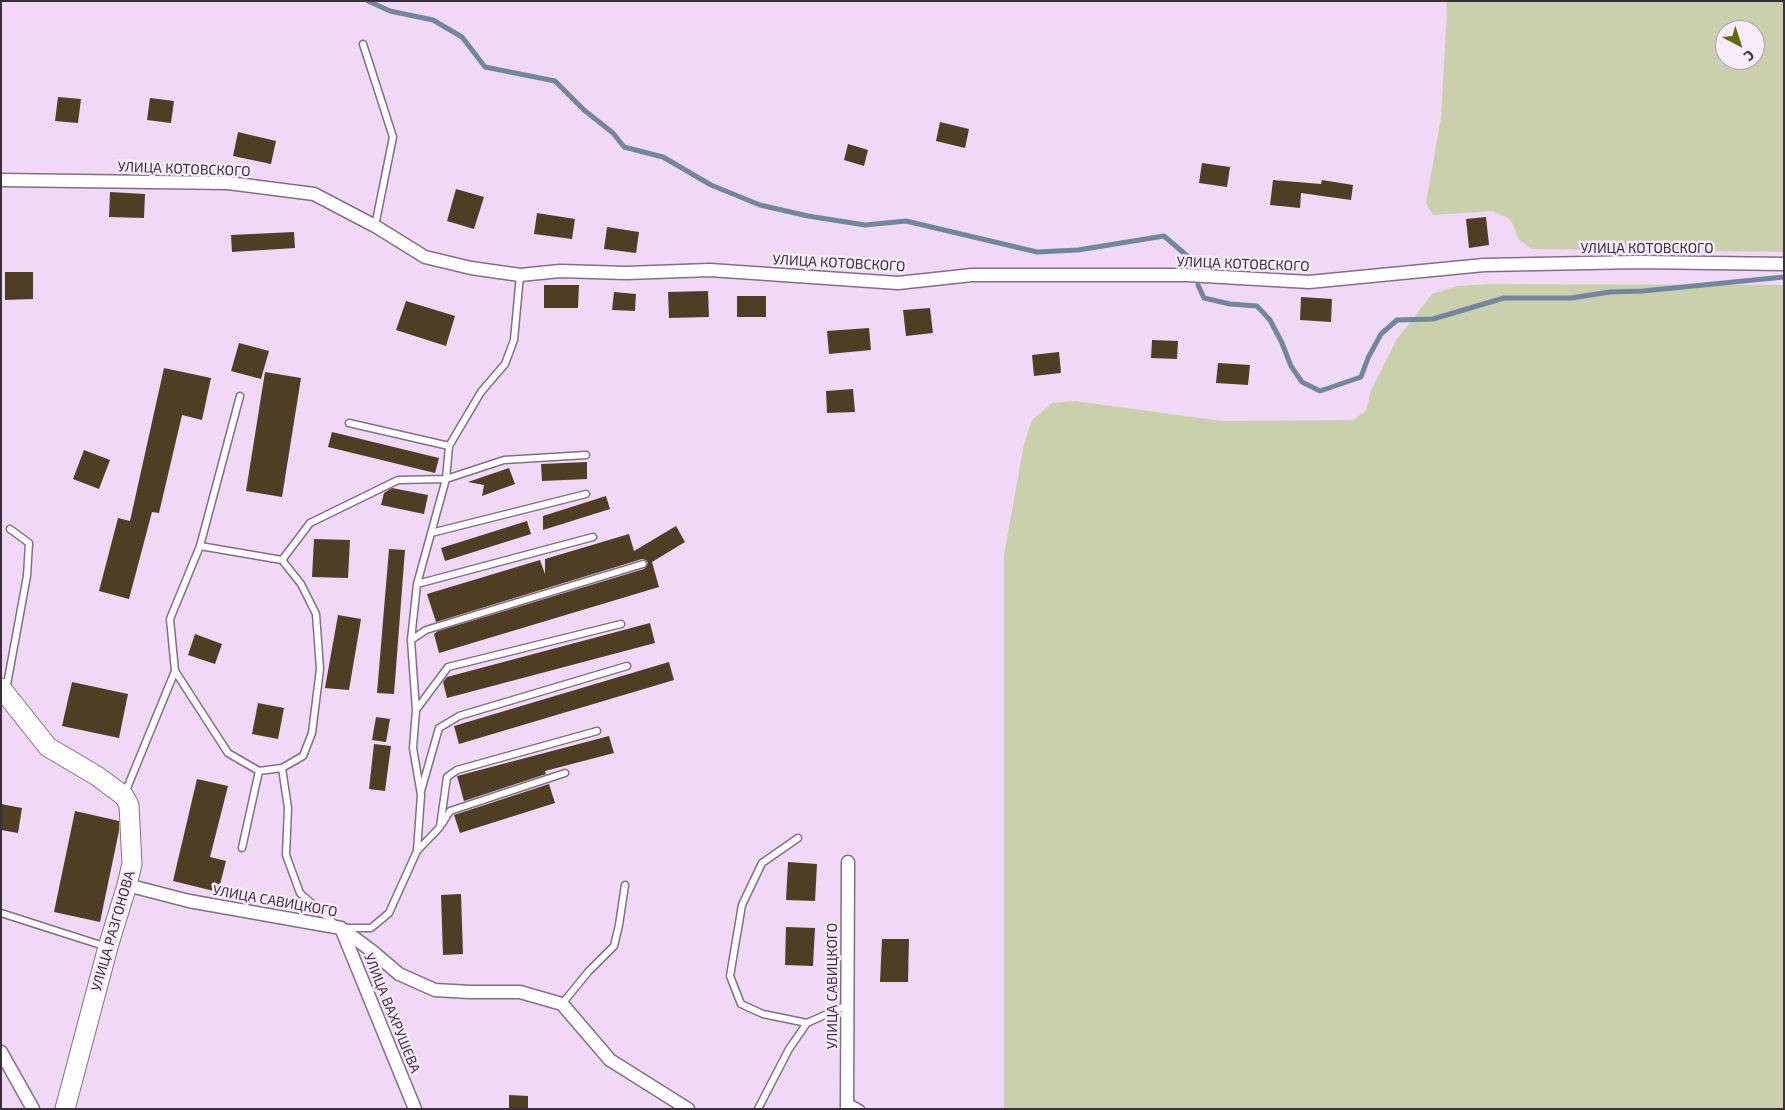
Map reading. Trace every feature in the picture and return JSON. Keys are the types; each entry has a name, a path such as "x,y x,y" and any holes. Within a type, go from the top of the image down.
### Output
{"street":[{"name":"УЛИЦА КОТОВСКОГО","path":"1,180 228,183 314,194 375,226 425,257 471,268 520,275 560,271 626,273 710,270 898,283 972,275 1187,275 1309,282 1484,265 1639,262 1784,264"},
{"path":"4,691 48,747 97,776 124,796"},
{"name":"УЛИЦА РАЗГОНОВА","path":"65,1109 108,947 128,885 132,864 128,806 124,796"},
{"name":"УЛИЦА САВИЦКОГО","path":"847,1105 848,862"},
{"name":"УЛИЦА САВИЦКОГО","path":"128,885 189,901 341,928 399,974 435,990 520,992 562,1004"},
{"name":"УЛИЦА ВАХРУШЕВА","path":"341,928 415,1109"},
{"path":"562,1004 610,1060 688,1109"},
{"path":"1,1052 33,1109"}],"lane":[{"path":"363,44 393,137 375,226"},
{"path":"417,851 420,795 413,748 416,710 411,640 418,584 446,479 449,446 481,392 506,364 514,340 520,275"},
{"path":"200,546 282,560 301,584 316,614 320,669 312,733 303,756 282,768 259,771 228,753 175,671 170,619 200,546 240,396"},
{"path":"349,423 449,446"},
{"path":"282,560 310,523 398,480 446,479 504,460 586,455"},
{"path":"431,534 586,494"},
{"path":"4,691 27,576 29,543 10,529"},
{"path":"418,584 593,537"},
{"path":"411,640 426,630 643,564"},
{"path":"416,710 448,667 622,624"},
{"path":"420,795 439,728 459,716 627,666"},
{"path":"124,796 175,671"},
{"path":"440,827 447,776 457,770 597,730"},
{"path":"282,768 288,808 286,855 300,893 341,928 371,928 389,913 417,851 440,827 450,811 565,773"},
{"path":"242,848 259,771"},
{"path":"798,838 762,863 742,905 730,976 741,1004 763,1014 808,1023"},
{"path":"562,1004 588,972 614,946 625,885"},
{"path":"1,913 108,947"},
{"path":"758,1109 789,1049 808,1023 847,1005"},
{"path":"847,1105 861,1109"}],"green space":[{"path":"1446,1 1784,1 1784,252 1532,249 1519,240 1511,220 1493,211 1433,215 1426,203 1441,118"},
{"path":"1491,284 1784,285 1784,1109 1004,1109 1004,555 1024,444 1032,420 1052,403 1075,401 1222,421 1353,420 1366,411 1371,390 1397,339 1432,294 1457,286"}],"building":[{"path":"58,97 81,99 78,123 55,121"},
{"path":"150,98 174,101 171,123 147,120"},
{"path":"940,122 969,129 965,148 936,141"},
{"path":"238,132 276,141 271,164 233,156"},
{"path":"848,144 868,150 864,166 844,160"},
{"path":"1202,163 1230,167 1227,187 1199,183"},
{"path":"1273,180 1321,184 1322,180 1353,185 1351,200 1301,193 1300,208 1270,205"},
{"path":"456,189 484,197 474,229 447,221"},
{"path":"110,192 145,194 144,218 109,217"},
{"path":"537,213 575,219 572,239 534,234"},
{"path":"1486,217 1489,245 1469,248 1466,219"},
{"path":"607,227 639,232 636,253 604,249"},
{"path":"294,232 295,248 232,252 231,235"},
{"path":"5,272 33,272 33,299 5,300"},
{"path":"544,285 579,285 578,308 544,308"},
{"path":"708,291 709,317 669,318 668,292"},
{"path":"614,292 636,294 635,311 612,310"},
{"path":"737,296 766,296 766,317 737,317"},
{"path":"1301,297 1332,299 1331,322 1300,320"},
{"path":"406,301 455,316 446,346 396,330"},
{"path":"930,308 933,333 906,336 903,310"},
{"path":"869,328 871,350 829,354 827,331"},
{"path":"1152,340 1178,341 1177,359 1151,358"},
{"path":"239,343 269,351 261,379 231,371"},
{"path":"1059,352 1061,373 1034,376 1032,355"},
{"path":"1218,363 1250,365 1248,385 1216,383"},
{"path":"164,368 211,378 202,420 182,415 159,513 152,512 129,599 99,591 118,518 130,521"},
{"path":"265,372 301,378 282,497 246,491"},
{"path":"853,389 855,412 827,413 826,391"},
{"path":"332,432 439,458 435,473 328,447"},
{"path":"84,450 110,460 99,489 73,479"},
{"path":"587,462 587,479 542,481 541,464"},
{"path":"509,468 515,484 482,496 484,485 468,482"},
{"path":"392,488 428,495 424,514 381,505 384,493"},
{"path":"606,496 610,509 543,530 543,516"},
{"path":"527,521 531,534 445,561 441,548"},
{"path":"676,526 685,542 652,562 659,587 439,653 434,634 438,631 644,569 648,563 642,559 436,622 427,594 540,560 545,574 545,559 629,534 634,551"},
{"path":"314,539 350,540 348,578 312,577"},
{"path":"389,549 405,550 394,694 377,693"},
{"path":"338,615 361,619 349,690 325,688"},
{"path":"650,623 655,643 447,698 443,682 447,677"},
{"path":"195,634 222,644 215,664 188,655"},
{"path":"669,662 674,680 459,744 454,726"},
{"path":"72,682 128,694 119,738 62,726"},
{"path":"258,703 284,708 278,739 252,734"},
{"path":"376,717 390,719 386,742 372,740"},
{"path":"609,736 614,753 545,771 546,774 464,801 457,776"},
{"path":"374,744 391,746 385,791 369,789"},
{"path":"197,779 228,786 210,857 226,861 218,892 173,881"},
{"path":"549,784 555,803 460,833 454,815"},
{"path":"1,804 22,808 18,833 1,830"},
{"path":"75,811 119,821 119,831 100,922 54,912"},
{"path":"788,862 817,864 815,901 786,900"},
{"path":"461,894 463,954 443,955 441,895"},
{"path":"786,927 815,928 813,966 785,965"},
{"path":"882,939 909,939 908,982 880,982"},
{"path":"509,1095 528,1096 528,1109 509,1109"}],"waterway":[{"path":"368,1 390,11 433,20 462,37 485,67 555,81 584,110 613,133 624,147 663,157 711,185 760,205 808,216 865,225 906,221 1037,252 1078,250 1164,236 1195,261"},
{"path":"1198,285 1204,298 1230,304 1257,306 1270,320 1291,366 1302,382 1320,391 1361,377 1368,358 1381,334 1397,320 1433,319 1504,298 1571,298 1610,292 1643,291 1784,277"}]}
